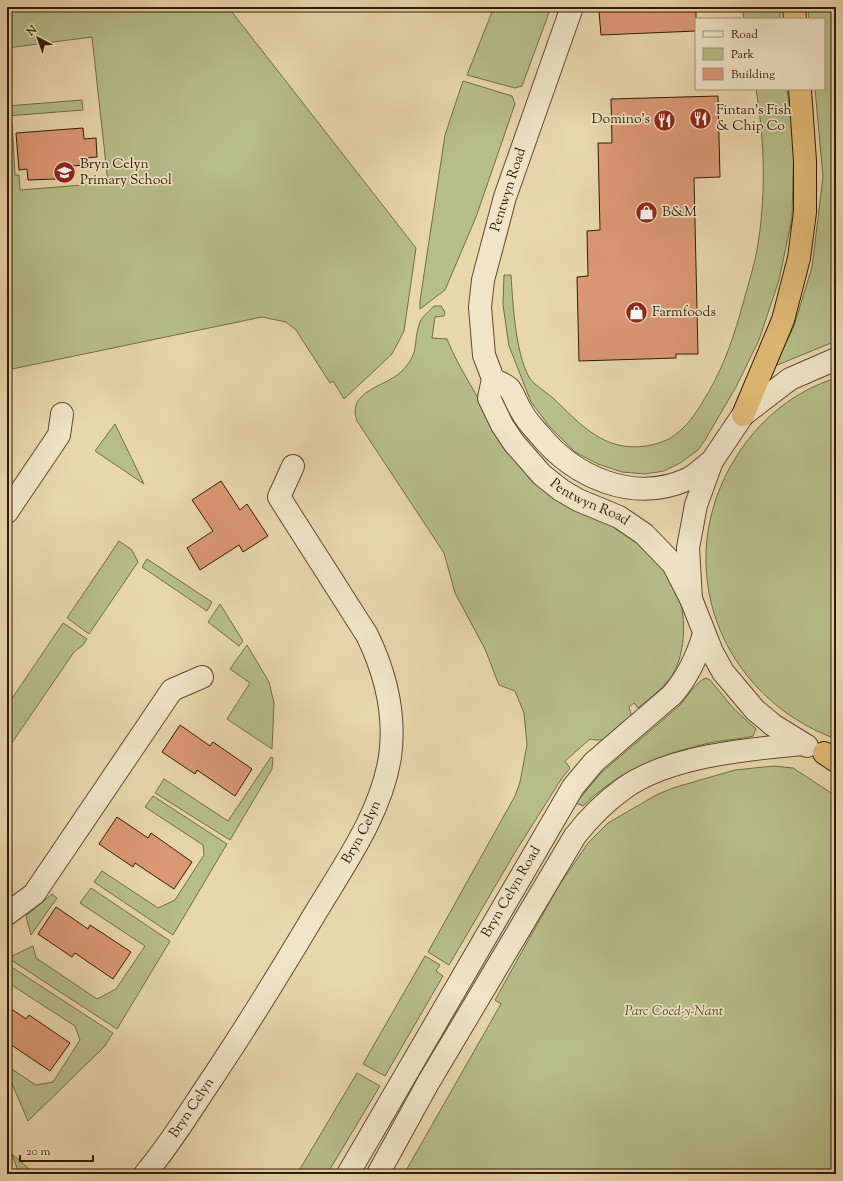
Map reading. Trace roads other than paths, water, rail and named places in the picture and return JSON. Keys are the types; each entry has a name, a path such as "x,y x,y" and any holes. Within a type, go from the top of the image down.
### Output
{"highway":[{"path":"794,7 795,18"},
{"path":"743,414 783,320 799,258 806,212 805,162 800,90"}],"street":[{"name":"Pentwyn Road","path":"572,7 505,196 483,280 480,307 484,355 492,379 489,398 502,425 528,461 561,490 578,500 619,517 644,534 673,564 691,599"},
{"path":"832,757 803,744 773,725 738,692 723,672 704,634 691,599 688,548 696,505 712,461 743,414 790,379 836,359"},
{"name":"Pentwyn Road","path":"492,379 508,387 522,414 545,441 566,462 592,477 617,486 642,489 666,486 689,478 712,461"},
{"path":"7,512 59,435 62,414"},
{"name":"Bryn Celyn","path":"145,1174 196,1102 243,1031 343,865 373,812 383,785 390,758 392,734 391,708 386,681 377,655 368,635 279,497 293,466"},
{"name":"Bryn Celyn Road","path":"348,1174 572,787 594,762 672,695 680,686 691,668 704,634"},
{"path":"7,914 34,894 172,690 202,677"},
{"name":"Bryn Celyn Road","path":"378,1174 428,1083 575,836 596,812 624,788 667,767 747,750 803,744"}],"place":[{"name":"Fintan's Fish & Chip Co","path":"701,119"},
{"name":"Domino's","path":"665,120"},
{"name":"Bryn Celyn Primary School","path":"64,173"},
{"name":"B&M","path":"647,213"},
{"name":"Farmfoods","path":"637,313"}],"park label":[{"name":"Parc Coed-y-Nant","path":"674,1012"}]}
